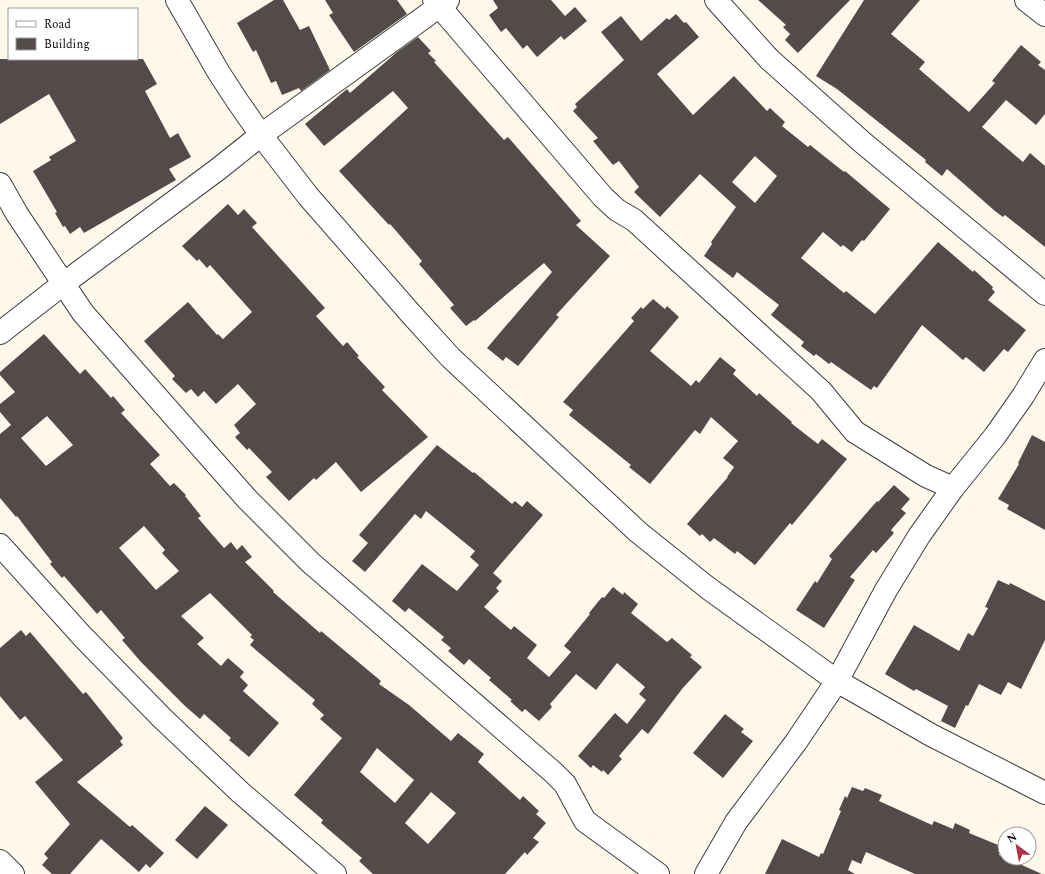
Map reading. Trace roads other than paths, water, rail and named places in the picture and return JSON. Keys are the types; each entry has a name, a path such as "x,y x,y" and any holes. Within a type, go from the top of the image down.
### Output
{"street":[{"path":"177,0 219,73 261,135 308,196 450,357 638,532 708,588 837,682 930,735 1045,793"},
{"path":"716,0 769,59 862,142 1045,294"},
{"path":"1026,0 1045,15"},
{"path":"0,333 63,284 217,170 261,135 440,2 603,197 617,210 634,220 821,391 855,432 926,476 952,488"},
{"path":"0,184 17,214 83,313 247,499 311,563 554,773 565,784 585,821 658,874"},
{"path":"706,874 736,822 796,742 837,682 886,590 919,536 952,488 995,436 1024,396 1045,360"},
{"path":"0,545 82,636 162,718 240,792 335,874"},
{"path":"0,861 13,874"}]}
